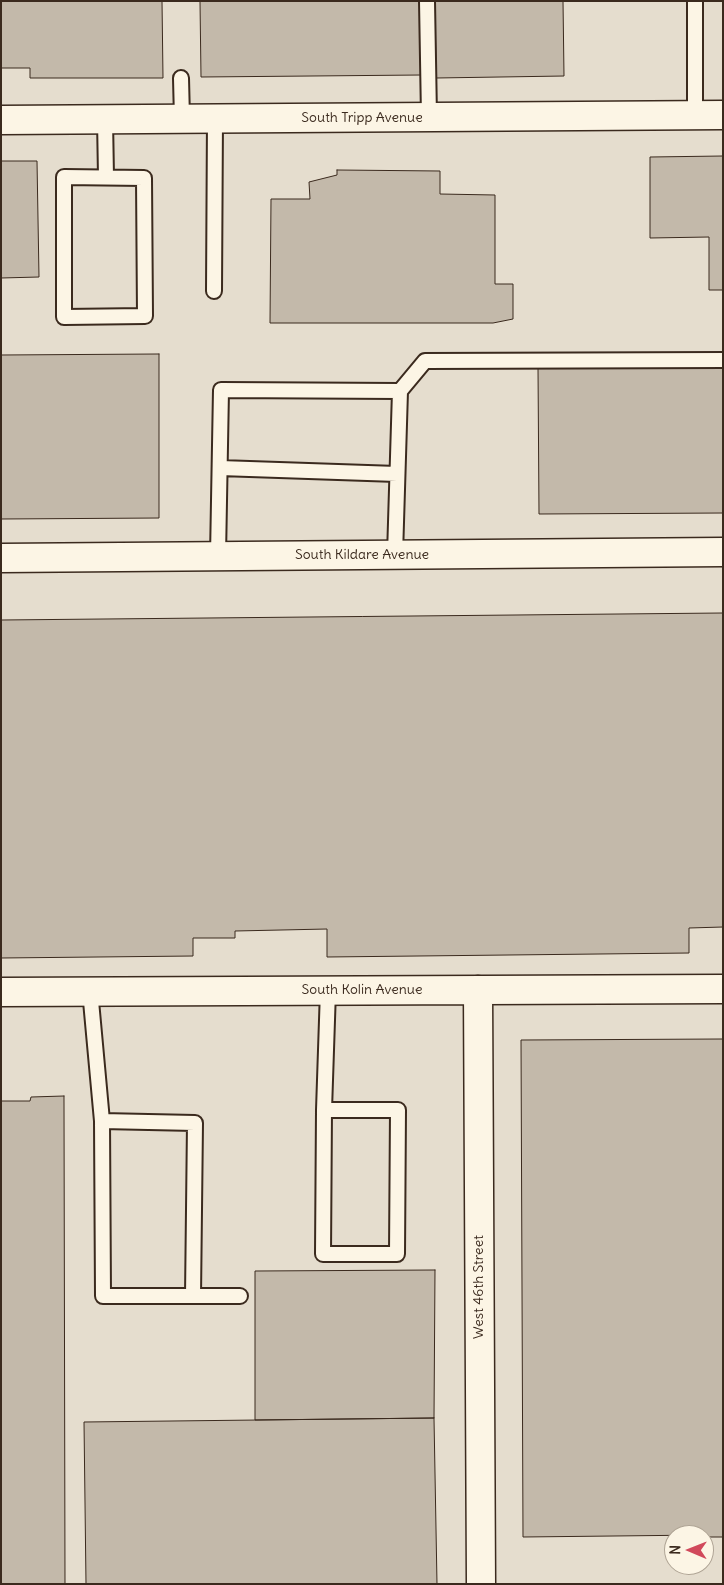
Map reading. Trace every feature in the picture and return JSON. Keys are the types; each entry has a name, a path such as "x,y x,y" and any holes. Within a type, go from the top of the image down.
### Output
{"street":[{"name":"South Tripp Avenue","path":"1,120 723,115"},
{"name":"South Kildare Avenue","path":"1,558 723,552"},
{"name":"South Kolin Avenue","path":"1,992 90,990 723,989"},
{"name":"West 46th Street","path":"478,990 481,1584"}],"lane":[{"path":"427,1 429,117"},
{"path":"695,1 695,116"},
{"path":"181,78 182,119"},
{"path":"214,291 215,118"},
{"path":"105,119 106,177"},
{"path":"64,177 106,177 144,178 146,316 64,317 64,177"},
{"path":"395,555 400,391 425,360 723,360"},
{"path":"218,556 221,390 400,391"},
{"path":"220,468 398,474"},
{"path":"90,990 102,1121 103,1296 240,1296"},
{"path":"324,1110 398,1110 397,1254 323,1254 324,1110 328,990"},
{"path":"102,1121 195,1123 193,1296"}],"shaded area":[{"path":"1,1 723,1 723,1584 1,1584"}],"building":[{"path":"1,1 162,1 163,78 30,78 30,68 1,68"},
{"path":"200,1 420,1 421,75 201,77"},
{"path":"435,1 563,1 564,76 436,78"},
{"path":"723,156 723,290 709,290 709,237 650,238 650,157"},
{"path":"1,161 37,161 39,277 1,278"},
{"path":"337,170 440,171 440,194 495,195 495,284 513,284 513,319 493,323 270,323 271,199 310,199 309,182 337,175"},
{"path":"159,354 159,518 1,519 1,355"},
{"path":"723,366 723,513 539,514 538,368"},
{"path":"723,613 723,927 689,928 689,953 327,957 327,929 235,931 235,938 193,938 193,956 1,958 1,620"},
{"path":"723,1039 723,1537 714,1537 714,1525 664,1525 664,1535 523,1537 521,1040"},
{"path":"64,1096 65,1584 1,1584 1,1101 30,1101 31,1097"},
{"path":"435,1270 434,1418 255,1420 255,1271"},
{"path":"434,1418 437,1584 86,1584 84,1422"}]}
